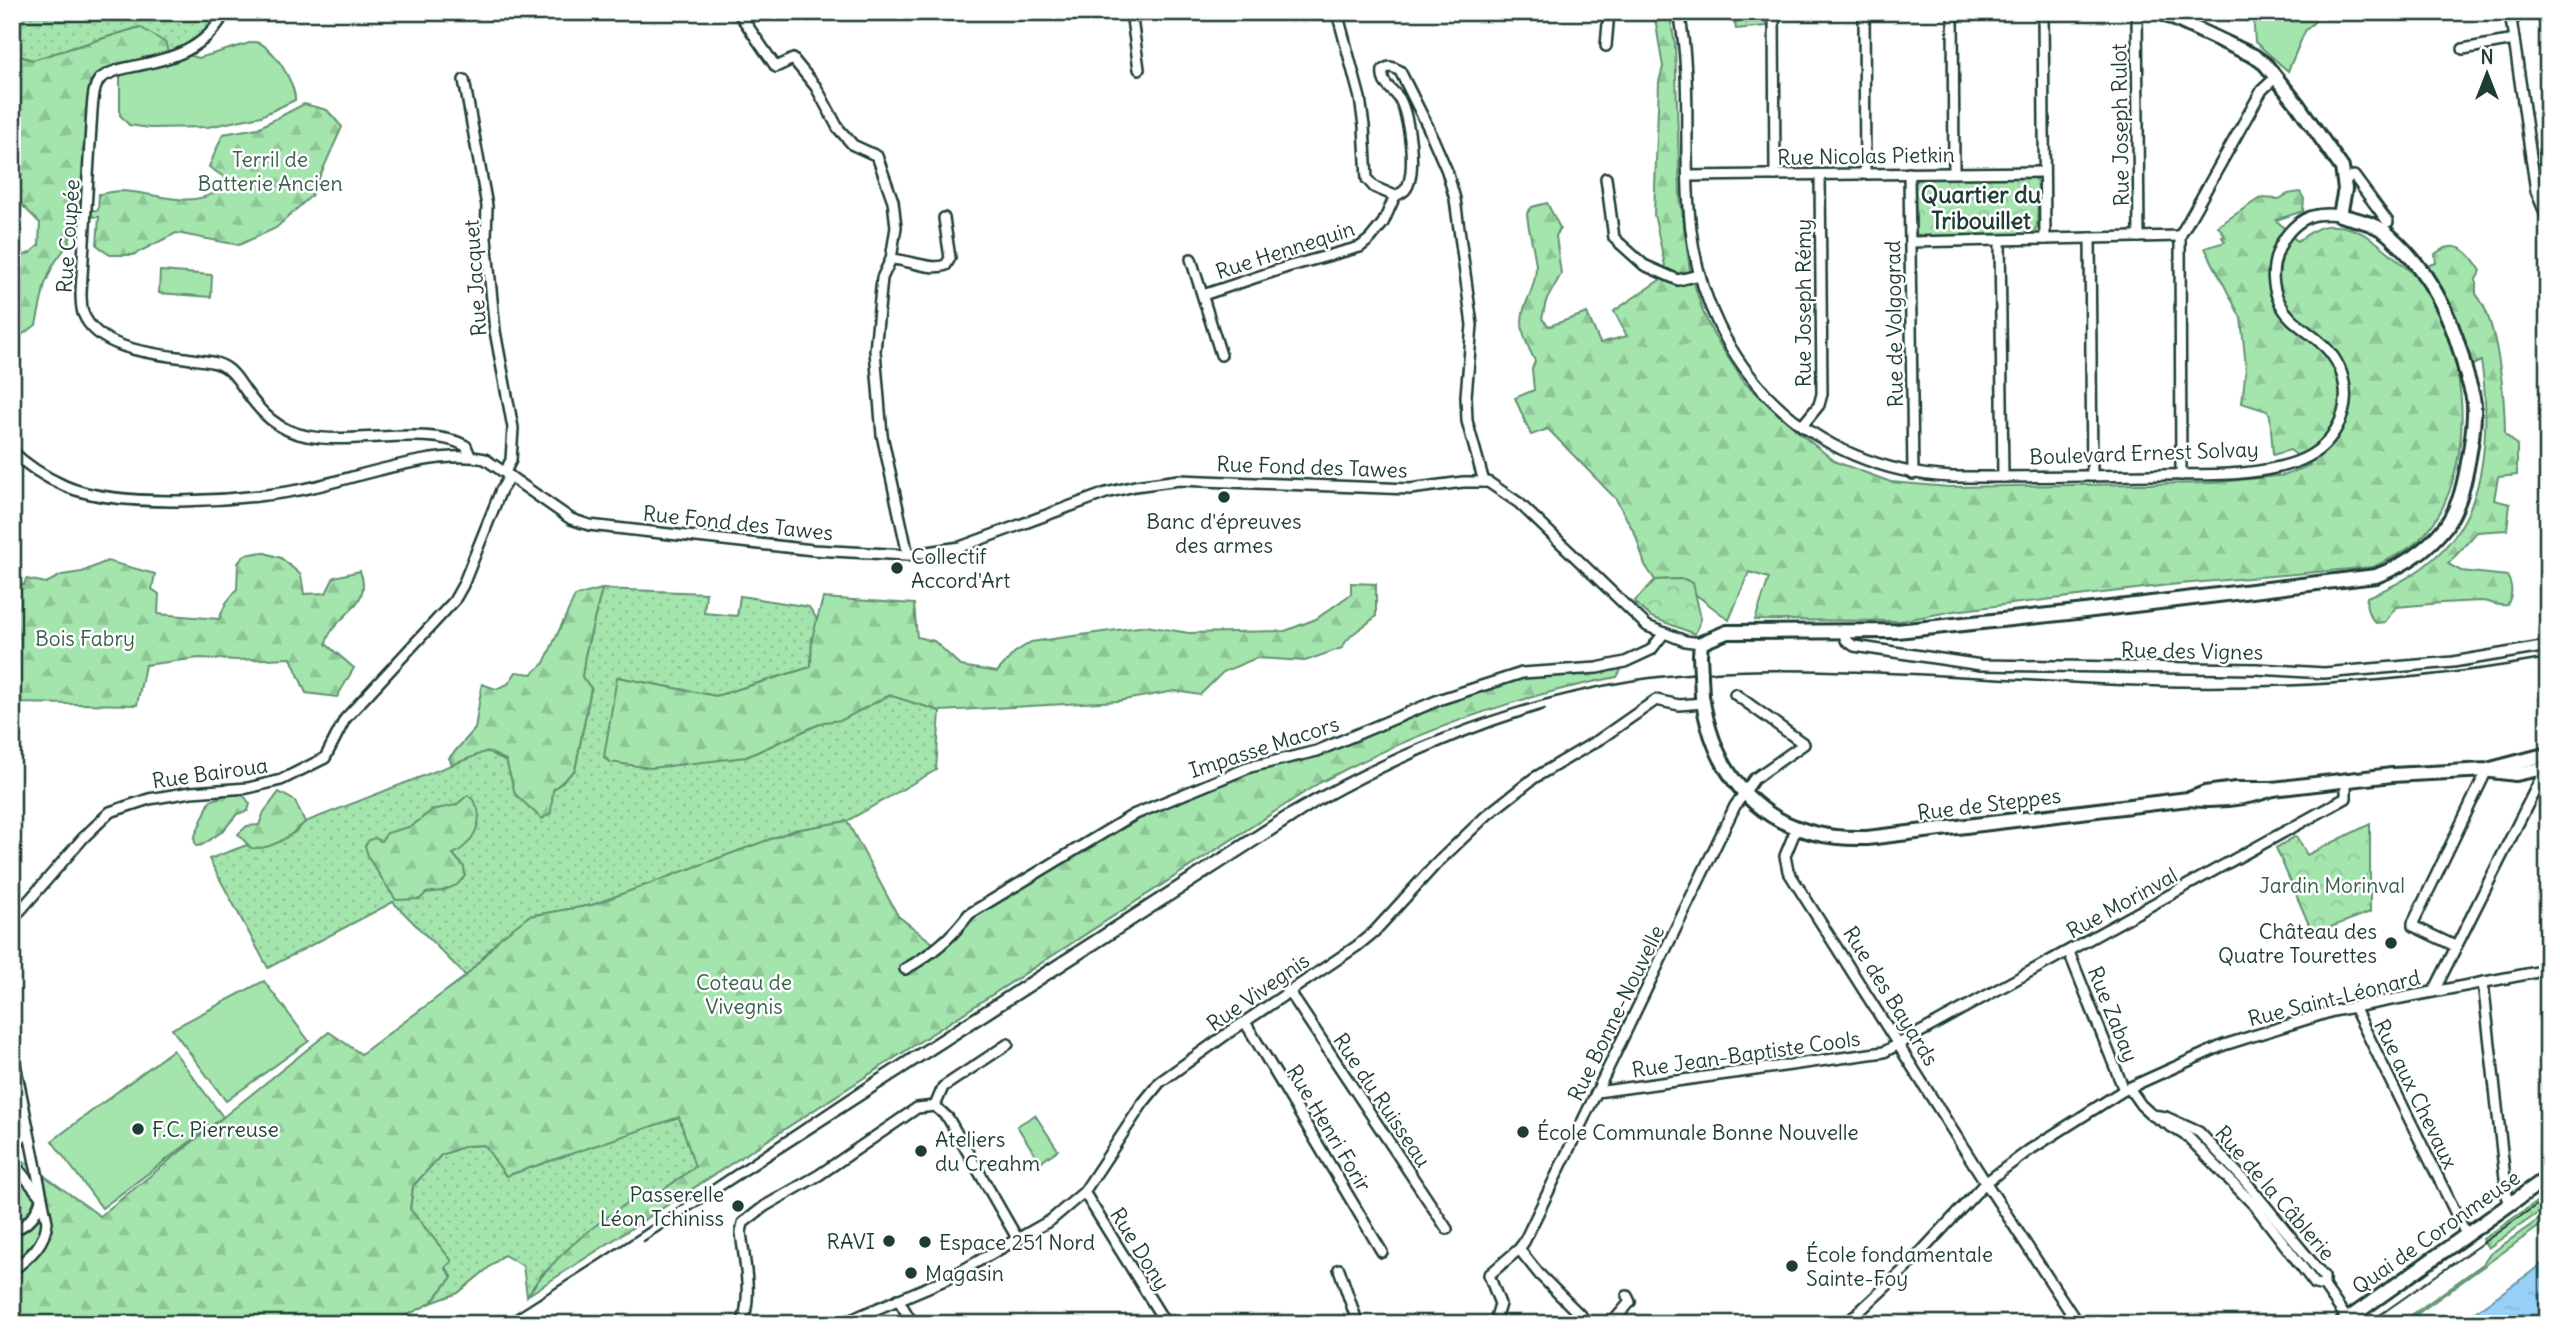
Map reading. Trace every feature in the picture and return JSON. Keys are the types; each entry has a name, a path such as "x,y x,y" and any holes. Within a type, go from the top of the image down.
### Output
{"street":[{"name":"Rue Coupée","path":"225,12 214,30 191,50 173,58 118,70 100,79 94,90 81,292 84,316 101,333 129,349 228,368 261,413 285,429 305,436 338,439 447,437 466,446 470,456"},
{"path":"738,12 776,67 793,59 816,87 838,128 853,145 877,156 893,201 896,227 891,258 881,278 875,351 883,435 908,555"},
{"path":"1130,12 1139,69"},
{"path":"1337,12 1360,98 1367,180 1382,192 1395,196"},
{"path":"1606,46 1609,12"},
{"name":"Boulevard Ernest Solvay","path":"1679,12 1686,54 1690,228 1700,275 1721,334 1742,366 1767,396 1802,426 1860,459 1913,474 1952,477 2239,473 2299,461 2321,448 2335,431 2341,420 2346,398 2339,366 2328,349 2287,315 2276,296 2273,274 2277,251 2297,226 2316,215 2340,215 2372,225 2388,234 2432,285 2458,337 2474,403 2472,444 2462,496 2446,525 2425,548 2402,566 2376,576 2056,615 1897,631 1727,632 1700,649"},
{"path":"1774,12 1775,175"},
{"path":"1864,12 1865,174"},
{"path":"1953,12 1954,172"},
{"path":"2043,12 2045,239"},
{"name":"Rue Joseph Rulot","path":"2137,12 2139,237"},
{"path":"2160,12 2254,55 2276,77 2342,168 2345,179 2340,215"},
{"path":"2524,12 2511,16 2536,191 2548,218"},
{"path":"2463,50 2514,40"},
{"name":"Rue Hennequin","path":"1203,295 1287,267 1360,247 1370,239 1383,223 1395,196 1405,190 1412,170 1407,116 1399,98 1384,84 1382,77 1382,70 1392,67 1400,71 1447,170 1455,199 1472,325 1466,396 1467,421 1484,482"},
{"path":"2181,475 2180,236 2262,90 2276,77"},
{"name":"Rue Jacquet","path":"464,80 488,206 486,238 495,331 513,428 507,474"},
{"name":"Rue Nicolas Pietkin","path":"1688,176 2043,172"},
{"name":"Rue de Volgograd","path":"1909,173 1913,474"},
{"name":"Rue Joseph Rémy","path":"1802,426 1819,405 1822,394 1820,175"},
{"path":"2345,179 2354,176 2388,222"},
{"path":"1606,178 1614,238 1644,265 1678,281 1700,275"},
{"path":"891,258 909,260 935,269 946,265 950,258 944,218"},
{"path":"1910,242 2180,236"},
{"path":"2090,238 2092,476"},
{"path":"2000,241 2003,477"},
{"path":"1191,259 1221,355"},
{"path":"12,451 22,461 66,486 108,497 151,500 214,499 269,494 311,488 409,464 470,456"},
{"name":"Rue Fond des Tawes","path":"470,456 485,459 571,519 589,525 813,550 908,555 960,547 1107,493 1180,480 1410,489 1484,482"},
{"name":"Rue Bairoua","path":"12,920 83,837 110,812 149,799 191,792 248,788 281,780 325,758 345,719 454,601 463,586 507,474"},
{"path":"1484,482 1519,503 1647,626 1700,649 1702,700 1718,755 1758,806 1796,829"},
{"name":"Rue des Vignes","path":"1843,632 1846,640 1854,646 1959,664 2256,669 2324,673 2454,662 2548,646"},
{"name":"Impasse Macors","path":"905,969 928,956 958,929 969,914 1159,802 1250,766 1317,751 1441,699 1522,673 1597,668 1625,662 1651,650 1664,633"},
{"path":"1735,694 1804,744 1754,779 1744,791"},
{"name":"Rue Vivegnis","path":"841,1324 947,1279 1051,1220 1084,1192 1160,1082 1374,932 1487,815 1534,778 1588,746 1656,700 1679,705 1702,700"},
{"name":"Rue de Steppes","path":"1796,829 1823,836 1867,838 2188,799 2225,790 2273,789 2392,775 2487,770 2548,754"},
{"path":"2530,796 2529,772 2532,759"},
{"path":"2434,991 2530,796 2547,768"},
{"name":"Rue de Steppes","path":"2487,770 2504,775 2547,768"},
{"path":"2455,946 2420,930 2413,926 2413,923 2487,770"},
{"name":"Rue Morinval","path":"1898,1043 2069,952 2346,798 2346,781"},
{"name":"Rue Bonne-Nouvelle","path":"1519,1249 1744,791"},
{"name":"Rue des Bayards","path":"1796,829 1784,856 1788,871 2078,1324"},
{"name":"Rue Zabay","path":"2069,952 2127,1089"},
{"name":"Rue Saint-Léonard","path":"1846,1324 1908,1266 1986,1182 2028,1151 2127,1089 2224,1045 2274,1028 2354,1007 2548,970"},
{"path":"2483,982 2507,1196 2510,1203"},
{"name":"Rue du Ruisseau","path":"1289,991 1447,1229"},
{"name":"Rue aux Chevaux","path":"2354,1007 2466,1234"},
{"name":"Rue Henri Forir","path":"1245,1022 1382,1252"},
{"name":"Rue Jean-Baptiste Cools","path":"1597,1092 1884,1052 1898,1043"},
{"path":"935,1106 943,1087 1008,1044"},
{"path":"12,1049 47,1222 43,1241 12,1271"},
{"name":"Rue de la Câblerie","path":"2127,1089 2152,1115 2188,1137 2255,1206 2315,1284 2324,1286 2346,1322"},
{"path":"742,1324 747,1300 741,1232 743,1223 917,1108 935,1106 948,1118 1017,1238"},
{"path":"12,1143 18,1142 28,1127"},
{"path":"12,1161 41,1197"},
{"name":"Quai de Coronmeuse","path":"2346,1322 2548,1177"},
{"name":"Rue Dony","path":"1084,1192 1166,1324"},
{"path":"12,1231 23,1227 35,1214 41,1197"},
{"path":"1494,1324 1500,1304 1489,1275 1519,1249 1539,1274 1589,1324"},
{"path":"1339,1269 1358,1324"},
{"path":"1611,1324 1630,1302 1627,1296"},
{"path":"898,1299 913,1324"}],"green space":[{"path":"12,12 222,12 202,38 168,55 140,27 33,60 19,56 12,50"},
{"path":"1654,12 1669,12 1675,44 1680,196 1690,271 1713,334 1744,382 1803,436 1836,462 1891,482 1949,487 2211,483 2286,475 2310,465 2290,450 2273,455 2270,415 2267,411 2242,403 2246,367 2241,318 2205,248 2225,242 2222,237 2225,236 2218,226 2260,198 2279,199 2300,192 2304,199 2303,211 2276,220 2297,241 2326,226 2351,228 2382,246 2410,271 2436,263 2435,254 2443,249 2462,249 2481,271 2476,279 2476,294 2484,306 2495,340 2502,381 2505,434 2517,445 2517,475 2498,477 2494,500 2510,504 2507,530 2477,532 2448,564 2461,571 2507,576 2512,590 2507,605 2480,601 2396,607 2385,622 2376,623 2366,605 2367,597 2407,578 2443,550 2461,526 2470,508 2477,489 2484,445 2485,401 2481,361 2457,372 2461,438 2458,461 2444,505 2419,540 2403,552 2373,567 2169,585 1954,611 1900,621 1755,620 1769,578 1749,572 1729,620 1695,594 1692,583 1684,579 1655,580 1645,565 1636,536 1616,499 1548,429 1531,435 1515,398 1534,390 1532,369 1535,361 1526,343 1522,323 1536,273 1527,213 1532,207 1547,203 1560,228 1556,236 1561,274 1546,301 1542,319 1549,326 1587,313 1600,343 1627,336 1614,311 1667,275 1654,214 1659,82 1663,67"},
{"path":"1732,12 1765,12 1766,26 1736,29"},
{"path":"2253,12 2324,12 2305,31 2288,71 2255,42"},
{"name":"Terril de Batterie Ancien","path":"140,27 166,43 168,55 118,63 90,81 80,211 98,210 99,194 116,191 184,200 196,199 222,189 224,177 209,167 223,134 258,128 304,104 327,110 342,127 311,196 276,228 239,245 176,233 133,255 110,255 97,245 99,217 78,216 68,244 53,265 45,284 36,325 20,336 15,335 12,329 12,260 30,253 39,245 40,223 12,195 12,50 19,56 33,60"},
{"path":"253,42 267,48 281,65 291,84 295,100 261,116 208,127 150,128 129,125 120,115 120,73 187,55 199,58"},
{"path":"2032,177 2037,181 2038,187 2037,228 2033,234 1916,234 1915,184 1918,179"},
{"path":"160,271 212,275 211,297 159,293"},
{"name":"Bois Fabry","path":"262,552 281,558 301,575 304,594 326,593 334,577 360,571 362,594 330,634 326,644 354,668 337,697 306,693 291,658 199,658 145,665 137,705 12,703 12,582 24,585 26,579 46,583 107,561 155,574 152,589 159,594 158,614 219,619 226,603 237,589 238,563 245,555"},
{"path":"1684,579 1693,583 1701,619 1695,634 1651,617 1634,602 1655,580"},
{"path":"1351,583 1376,584 1376,616 1353,634 1342,648 1305,661 1256,658 1223,672 1200,695 1175,691 1118,701 940,711 889,695 842,720 824,722 746,757 651,768 610,762 604,757 617,677 716,696 811,667 812,638 823,598 914,604 917,637 934,641 961,666 997,672 1014,653 1031,642 1146,626 1189,633 1285,631 1316,619 1351,594"},
{"path":"602,589 706,593 704,613 737,616 740,596 809,607 819,622 812,638 811,667 716,696 617,677 746,757 824,722 842,719 889,695 940,711 936,770 847,821 795,830 592,905 529,916 466,976 393,902 268,968 209,859 247,845 251,848 294,833 305,822 487,751 553,790 575,770 591,688 581,677"},
{"path":"602,589 585,655 582,677 591,688 575,770 553,790 551,813 542,819 515,794 506,760 487,751 452,765 449,758 475,729 482,684 496,689 508,684 516,672 532,674 544,663 575,596"},
{"name":"Coteau de Vivegnis","path":"1622,668 1617,677 1501,706 1427,733 1319,783 527,1296 553,1264 598,1224 648,1189 656,1195 695,1167 679,1117 506,1176 484,1145 465,1146 441,1155 413,1186 410,1209 452,1261 445,1268 452,1277 431,1303 390,1324 12,1324 12,1149 21,1159 100,1216 329,1032 361,1054 466,976 500,938 529,916 592,905 795,830 847,821 898,916 938,947 969,914 1142,818 1240,773 1326,752 1453,700 1523,678 1599,673"},
{"path":"279,792 295,801 305,822 280,841 266,847 251,848 238,834 247,826 259,825 264,812"},
{"path":"242,793 250,804 248,811 237,814 223,831 196,846 194,838 210,801 227,794"},
{"path":"468,795 478,810 477,828 468,843 453,854 464,867 465,876 457,885 426,893 420,899 396,900 369,859 365,846 369,840 375,838 381,841 387,833 412,826 432,810 456,805"},
{"name":"Jardin Morinval","path":"2370,824 2370,912 2313,934 2276,848 2296,836 2307,855"},
{"path":"264,981 309,1041 226,1101 172,1029"},
{"name":"F.C. Pierreuse","path":"173,1050 223,1117 102,1208 52,1141"},
{"path":"12,1070 25,1124 12,1138"},
{"path":"1035,1115 1058,1150 1040,1162 1017,1126"},
{"path":"679,1116 696,1167 542,1274 527,1296 523,1266 504,1255 458,1293 431,1303 452,1277 410,1209 413,1186 441,1155 465,1146 485,1145 506,1176"},
{"path":"2548,1194 2548,1206 2488,1248 2483,1239"},
{"path":"2548,1213 2548,1220 2403,1324 2399,1324 2483,1264 2490,1254"}],"water":[{"path":"2548,1260 2548,1324 2458,1324"}],"tram line":[{"path":"2367,1324 2548,1197"}],"railway":[{"path":"499,1324 875,1076 1285,811 1369,766 1454,729 1499,713 1543,700 1636,680 1740,671 1844,671 2115,685 2224,687 2386,680 2548,658"},
{"path":"644,1241 1319,806 1429,751 1545,709"}],"place":[{"name":"Banc d'épreuves des armes","path":"1224,497"},
{"name":"Collectif Accord'Art","path":"897,568"},
{"name":"Château des Quatre Tourettes","path":"2391,943"},
{"name":"F.C. Pierreuse","path":"138,1129"},
{"name":"École Communale Bonne Nouvelle","path":"1523,1132"},
{"name":"Ateliers du Creahm","path":"921,1151"},
{"name":"Passerelle Léon Tchiniss","path":"738,1206"},
{"name":"RAVI","path":"889,1241"},
{"name":"Espace 251 Nord","path":"925,1242"},
{"name":"École fondamentale Sainte-Foy","path":"1792,1266"},
{"name":"Magasin","path":"911,1273"}],"district":[{"name":"Quartier du Tribouillet","path":"1981,207"}]}
